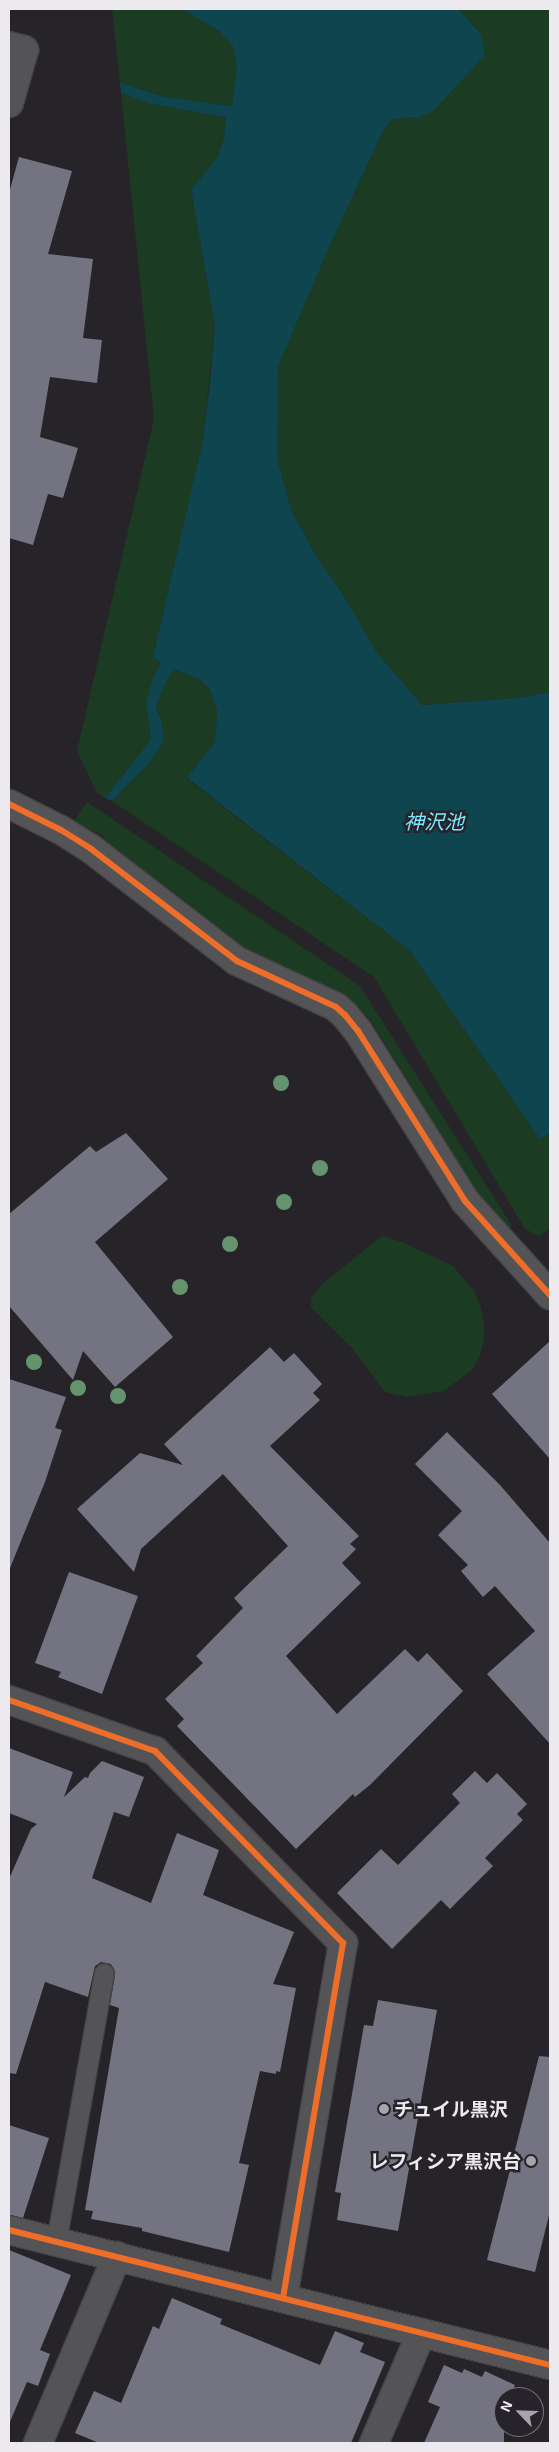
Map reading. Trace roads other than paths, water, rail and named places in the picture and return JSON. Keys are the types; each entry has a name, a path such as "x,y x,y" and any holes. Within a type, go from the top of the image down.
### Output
{"street":[{"path":"9,46 24,50 9,102"},
{"path":"9,804 91,849 237,961 336,1008 345,1015 358,1031 448,1178 465,1201 550,1295"},
{"path":"9,1700 155,1751 343,1943 283,2297"},
{"path":"9,2230 550,2365"},
{"path":"38,2443 117,2256"},
{"path":"374,2443 421,2334"}],"lane":[{"path":"56,2242 104,1973"}],"water":[{"name":"神沢池","path":"183,9 458,9 481,34 485,55 434,110 420,117 405,117 392,120 383,131 331,243 278,366 277,458 292,512 318,559 341,591 377,653 422,705 515,698 550,692 550,1133 540,1139 410,951 187,778 215,742 217,712 210,689 199,679 174,669 164,686 156,707 161,719 164,740 150,762 112,801 105,798 151,739 146,703 152,680 161,663 153,657 203,439 210,382 215,326 191,190 217,158 224,138 226,117 151,104 121,93 120,83 165,97 232,106 237,66 232,44 220,32"}],"place":[{"name":"チュイル黒沢","path":"384,2109"},
{"name":"レフィシア黒沢台","path":"531,2161"}]}
